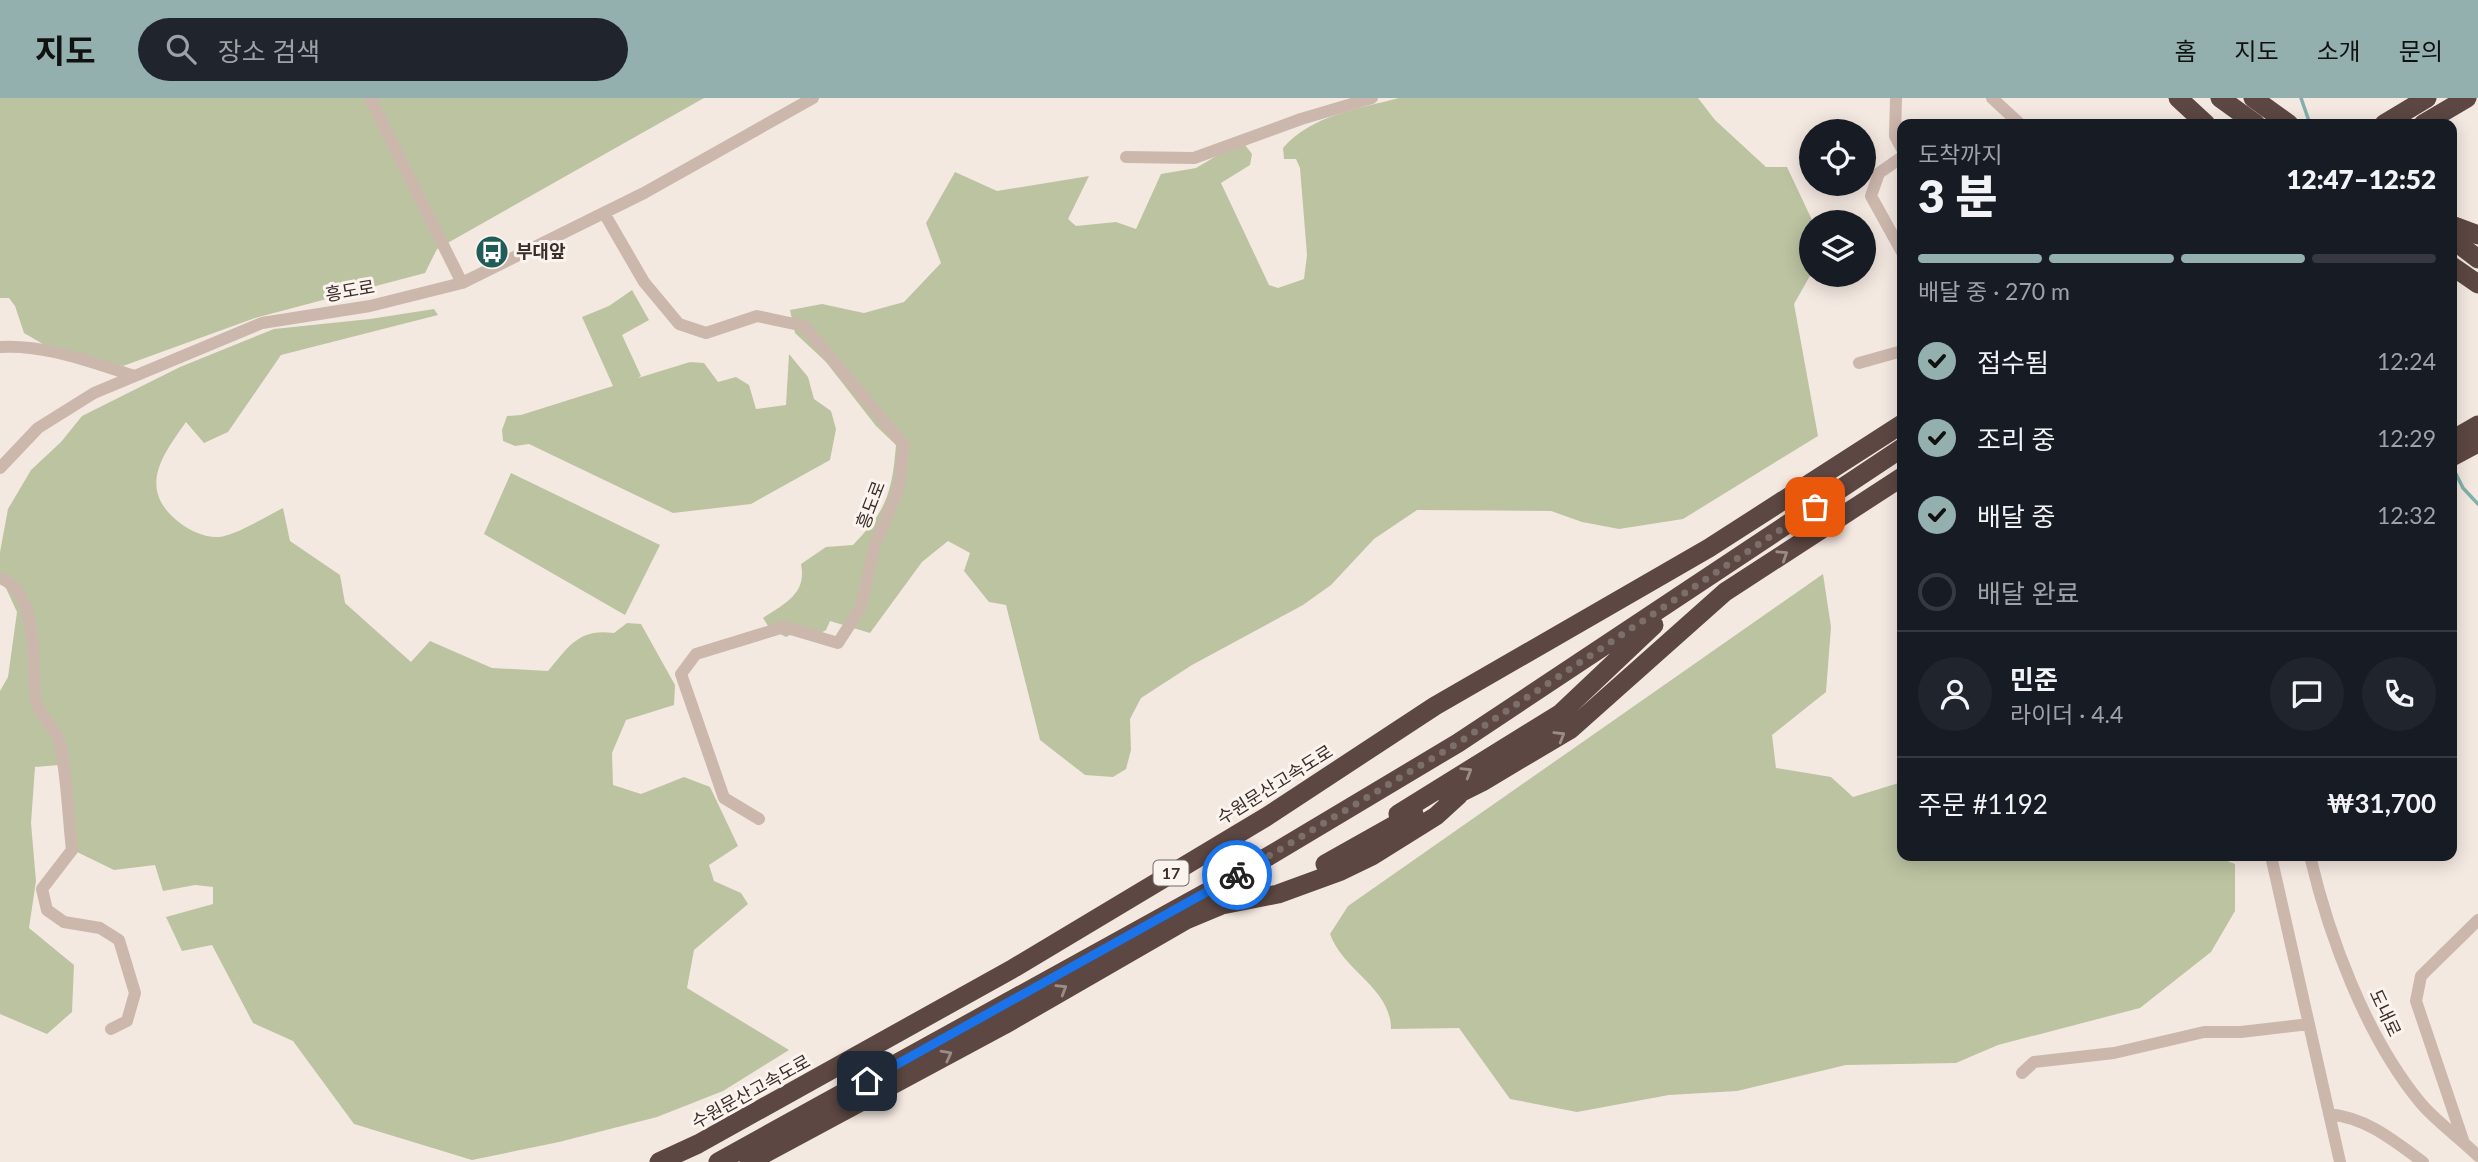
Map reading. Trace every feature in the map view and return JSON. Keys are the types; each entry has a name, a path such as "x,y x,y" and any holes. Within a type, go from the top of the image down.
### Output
{"highway":[{"path":"2178,98 2201,119"},
{"path":"2220,98 2249,119"},
{"path":"2252,98 2281,119"},
{"path":"2392,119 2426,98"},
{"path":"2437,119 2462,110"},
{"path":"2457,227 2478,234"},
{"path":"2457,243 2478,259"},
{"path":"2457,269 2478,284"},
{"path":"2457,281 2478,293"},
{"path":"2461,446 2478,425"},
{"name":"수원문산고속도로","path":"659,1162 902,1032 1266,817 1435,706 1709,548 1897,427"},
{"name":"17","path":"718,1162 750,1156 1238,874 1458,743 1897,451"},
{"path":"891,1076 1004,1025 1084,976 1206,910 1278,894 1371,856 1436,816 1459,795 1571,729 1725,592 1897,480"},
{"path":"1459,795 1435,802 1329,863 1304,871 1561,713 1705,581"}],"street":[{"path":"370,98 462,283"},
{"name":"흥도로","path":"0,468 38,428 94,393 262,323 370,306 462,283 604,213 813,98"},
{"path":"1126,158 1194,158 1301,119 1372,98"},
{"path":"1896,98 1897,140"},
{"path":"1992,98 2015,119"},
{"path":"1897,160 1879,173 1871,195 1897,243"},
{"name":"흥도로","path":"604,213 645,282 679,324 706,333 757,316 804,326 904,445 899,487 874,545 861,607 838,643 784,627 696,654 681,674 724,798 759,819"},
{"path":"0,347 19,346 135,376"},
{"path":"1859,363 1897,352"},
{"path":"0,578 8,581 25,601 35,659 36,704 59,740 72,850 42,889 47,910 64,922 100,928 119,940 135,993 127,1021 111,1029"},
{"path":"2272,861 2340,1162"},
{"name":"도내로","path":"2312,861 2351,982 2389,1062 2421,1104 2478,1156"},
{"path":"2463,1141 2416,1001 2421,976 2478,920"},
{"path":"2022,1073 2034,1062 2114,1053 2204,1032 2241,1032 2309,1024"},
{"path":"2329,1114 2348,1116 2382,1132 2423,1162"}],"green space":[{"path":"0,98 704,98 437,249 425,273 255,318 123,366 48,347 24,333 15,306 9,298 0,298"},
{"path":"1399,98 1698,98 1715,120 1766,167 1787,167 1807,210 1799,210 1799,287 1804,287 1794,304 1818,436 1683,519 1619,529 1582,522 1551,511 1417,510 1374,539 1331,585 1303,605 1192,665 1141,698 1130,719 1131,750 1126,769 1113,777 1085,775 1040,740 1006,605 989,602 964,571 970,553 948,541 922,562 870,633 830,621 826,630 816,636 802,629 786,637 770,629 763,618 786,602 797,590 801,583 801,564 826,547 853,545 874,521 890,489 896,445 876,426 826,362 795,333 790,310 822,304 864,313 904,302 941,263 926,223 955,172 997,191 1089,176 1068,219 1076,226 1116,222 1136,229 1161,174 1196,168 1235,145 1245,145 1252,154 1250,165 1221,183 1269,285 1278,288 1304,279 1307,255 1300,168 1296,159 1284,159 1283,148 1308,128 1352,110"},
{"path":"632,290 649,320 622,335 641,376 638,378 690,362 704,363 718,382 736,377 749,385 756,409 786,405 789,354 808,377 814,399 831,411 836,429 830,460 751,504 673,513 529,444 515,446 503,441 502,430 507,416 521,415 613,386 582,317 609,306"},
{"path":"434,309 438,315 281,355 228,432 204,443 186,422 162,461 156,486 159,498 167,511 184,526 214,537 234,533 283,508 290,541 340,575 345,603 411,662 430,641 492,668 548,671 569,647 583,636 602,632 614,633 627,623 641,624 675,685 674,705 626,720 612,753 613,785 641,794 684,777 710,787 738,846 709,865 714,881 741,893 748,904 694,950 687,988 789,1050 723,1091 657,1117 559,1142 472,1160 354,1124 293,1041 253,1023 212,945 182,951 166,917 213,904 213,887 195,885 163,891 155,865 114,870 77,852 59,765 35,767 31,823 36,881 29,928 74,965 72,1012 47,1034 0,1014 0,691 8,677 17,612 0,575 0,552 8,509 31,470 61,442 82,416 180,367 274,329"},
{"path":"511,473 660,545 625,615 484,534"},
{"path":"1823,574 1831,627 1826,692 1772,735 1776,768 1831,777 1853,797 1897,784 1897,861 2227,861 2235,864 2235,911 2211,952 2140,1008 1998,1045 1956,1063 1846,1065 1737,1091 1669,1095 1577,1112 1510,1099 1459,1028 1391,1029 1383,1002 1345,959 1330,934 1348,906"}],"waterway":[{"path":"2301,98 2308,119"},
{"path":"2457,476 2463,488 2478,504"}],"way so far":[{"path":"1237,875 1458,743 1815,507"}],"place":[{"name":"부대앞","path":"492,252"}],"route":[{"path":"867,1081 1237,875"}]}
